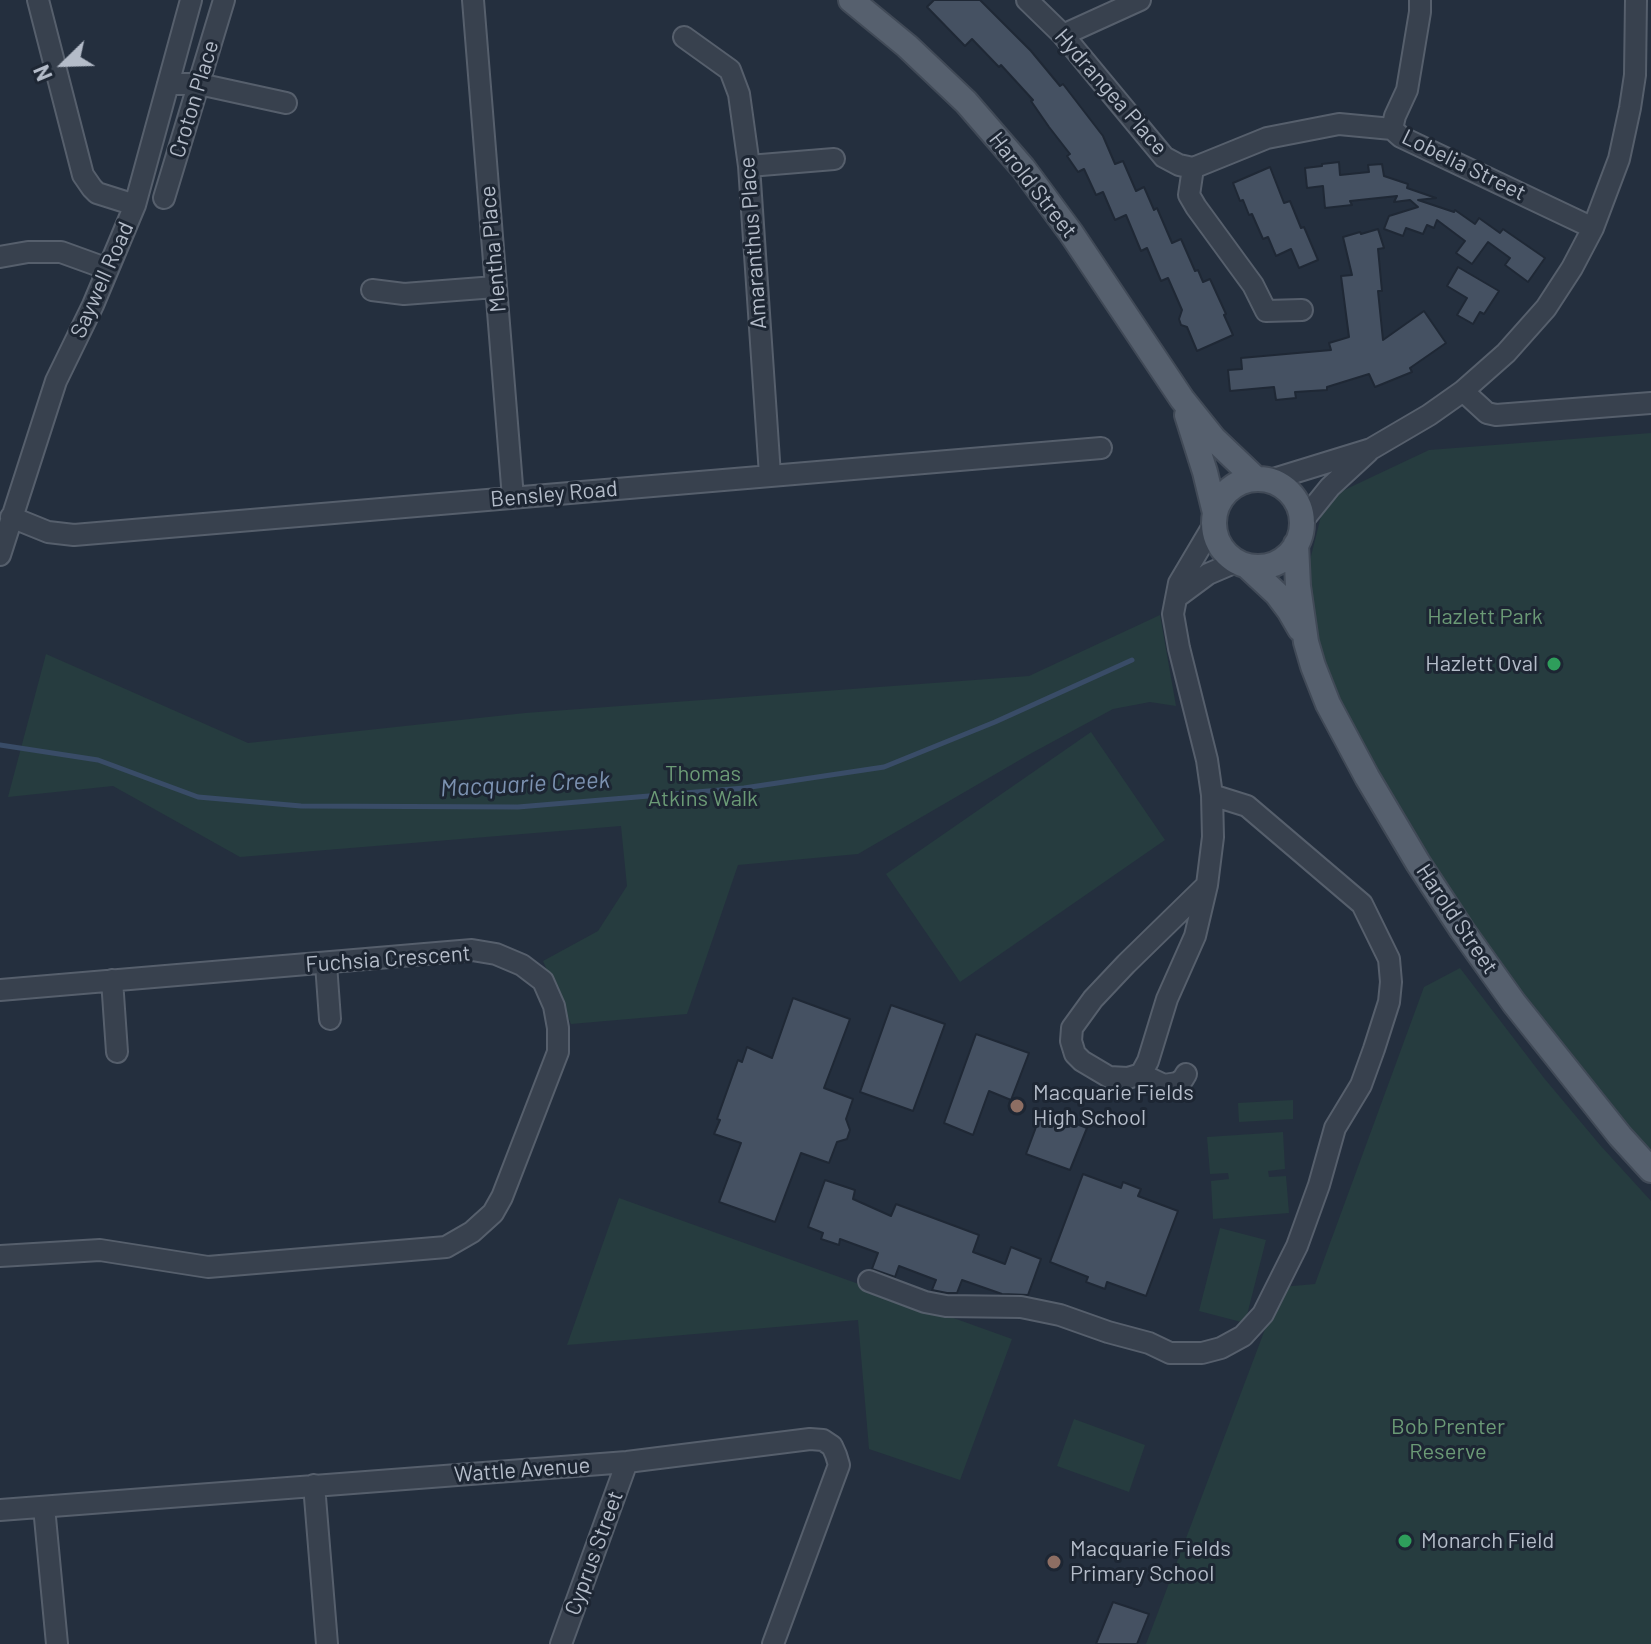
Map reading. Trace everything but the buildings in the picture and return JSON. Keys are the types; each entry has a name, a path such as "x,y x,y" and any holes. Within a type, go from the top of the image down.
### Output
{"main road":[{"name":"Harold Street","path":"851,0 907,46 966,102 1023,168 1079,244 1182,399 1214,439 1261,480"},
{"name":"Harold Street","path":"1182,399 1199,451 1214,518"},
{"path":"1261,480 1276,484 1297,504 1299,533 1290,553 1271,565 1259,567 1242,564 1227,555 1215,535 1214,518 1219,502 1234,486 1261,480"},
{"name":"Harold Street","path":"1299,533 1298,586 1306,642"},
{"name":"Harold Street","path":"1242,564 1283,602 1298,624 1328,704 1367,777 1455,919 1533,1027 1651,1170"}],"street":[{"path":"38,0 83,175 97,193 135,205"},
{"name":"Saywell Road","path":"0,555 56,381 135,205 191,0"},
{"name":"Croton Place","path":"164,198 224,0"},
{"name":"Mentha Place","path":"473,0 513,498"},
{"name":"Hydrangea Place","path":"1027,0 1063,35 1164,157 1193,168 1189,195 1253,285 1266,311 1302,310"},
{"path":"1063,35 1140,0"},
{"path":"1392,129 1407,90 1420,0"},
{"path":"1299,533 1330,487 1371,449 1463,391 1506,353 1546,308 1572,268 1593,228 1619,159 1635,75 1636,0"},
{"name":"Amaranthus Place","path":"684,37 730,70 739,94 749,166 770,475"},
{"path":"168,84 199,84 286,103"},
{"name":"Lobelia Street","path":"1193,168 1267,138 1339,124 1392,129 1401,137 1593,228"},
{"path":"749,166 834,159"},
{"path":"0,257 28,252 61,252 108,269"},
{"path":"372,290 404,294 495,287"},
{"path":"1463,391 1487,413 1496,415 1651,403"},
{"name":"Bensley Road","path":"11,517 48,532 74,535 1101,448"},
{"path":"1261,480 1371,449"},
{"path":"1141,1074 1167,999 1195,936 1207,885 1213,837 1212,795 1207,760 1173,614 1179,583 1214,518"},
{"path":"1177,597 1208,574 1242,564"},
{"path":"869,1281 925,1302 946,1306 1021,1307 1060,1315 1149,1343 1170,1353 1202,1353 1221,1348 1243,1336 1263,1314 1297,1246 1335,1128 1361,1085 1389,1002 1389,959 1362,904 1247,806 1212,795"},
{"path":"1186,1074 1177,1083 1164,1085 1141,1074 1128,1078 1109,1077 1075,1054 1071,1041 1072,1028 1093,999 1126,964 1207,885"},
{"name":"Fuchsia Crescent","path":"0,990 472,950 496,954 522,965 543,981 554,1006 558,1052 493,1213 472,1232 446,1247 208,1267 100,1250 0,1256"},
{"path":"326,964 330,1019"},
{"path":"112,980 117,1052"},
{"name":"Wattle Avenue","path":"0,1510 627,1462 810,1439 823,1440 832,1446 839,1465 773,1644"},
{"name":"Cyprus Street","path":"561,1644 627,1462"},
{"path":"314,1485 327,1644"},
{"path":"44,1507 57,1644"}],"green space":[{"name":"Hazlett Park","path":"1651,433 1651,1152 1603,1102 1489,957 1355,738 1327,678 1304,584 1322,512 1338,493 1429,450"},
{"name":"Thomas Atkins Walk","path":"1160,615 1176,706 1150,702 1113,709 858,854 738,865 687,1014 571,1024 543,961 598,931 627,886 621,826 240,857 113,786 8,797 46,654 248,743 525,713 1029,676"},
{"path":"1091,732 1165,840 960,982 886,874"},
{"name":"Bob Prenter Reserve","path":"1460,968 1544,1078 1651,1201 1651,1644 1146,1644 1281,1287 1315,1284 1424,987"},
{"path":"1293,1100 1293,1119 1239,1122 1238,1103"},
{"path":"1283,1132 1285,1169 1268,1171 1269,1177 1286,1176 1289,1213 1213,1219 1211,1181 1229,1179 1228,1173 1210,1174 1207,1137"},
{"path":"619,1198 1012,1339 960,1480 869,1449 858,1320 567,1345"},
{"path":"1220,1228 1266,1240 1245,1323 1199,1311"},
{"path":"1074,1419 1145,1445 1129,1492 1057,1466"}],"waterway":[{"name":"Macquarie Creek","path":"0,745 98,760 198,797 301,806 518,807 744,788 884,767 995,722 1132,660"}],"place":[{"name":"Hazlett Oval","path":"1554,664"},
{"name":"Macquarie Fields High School","path":"1017,1106"},
{"name":"Monarch Field","path":"1405,1541"},
{"name":"Macquarie Fields Primary School","path":"1054,1562"}]}
